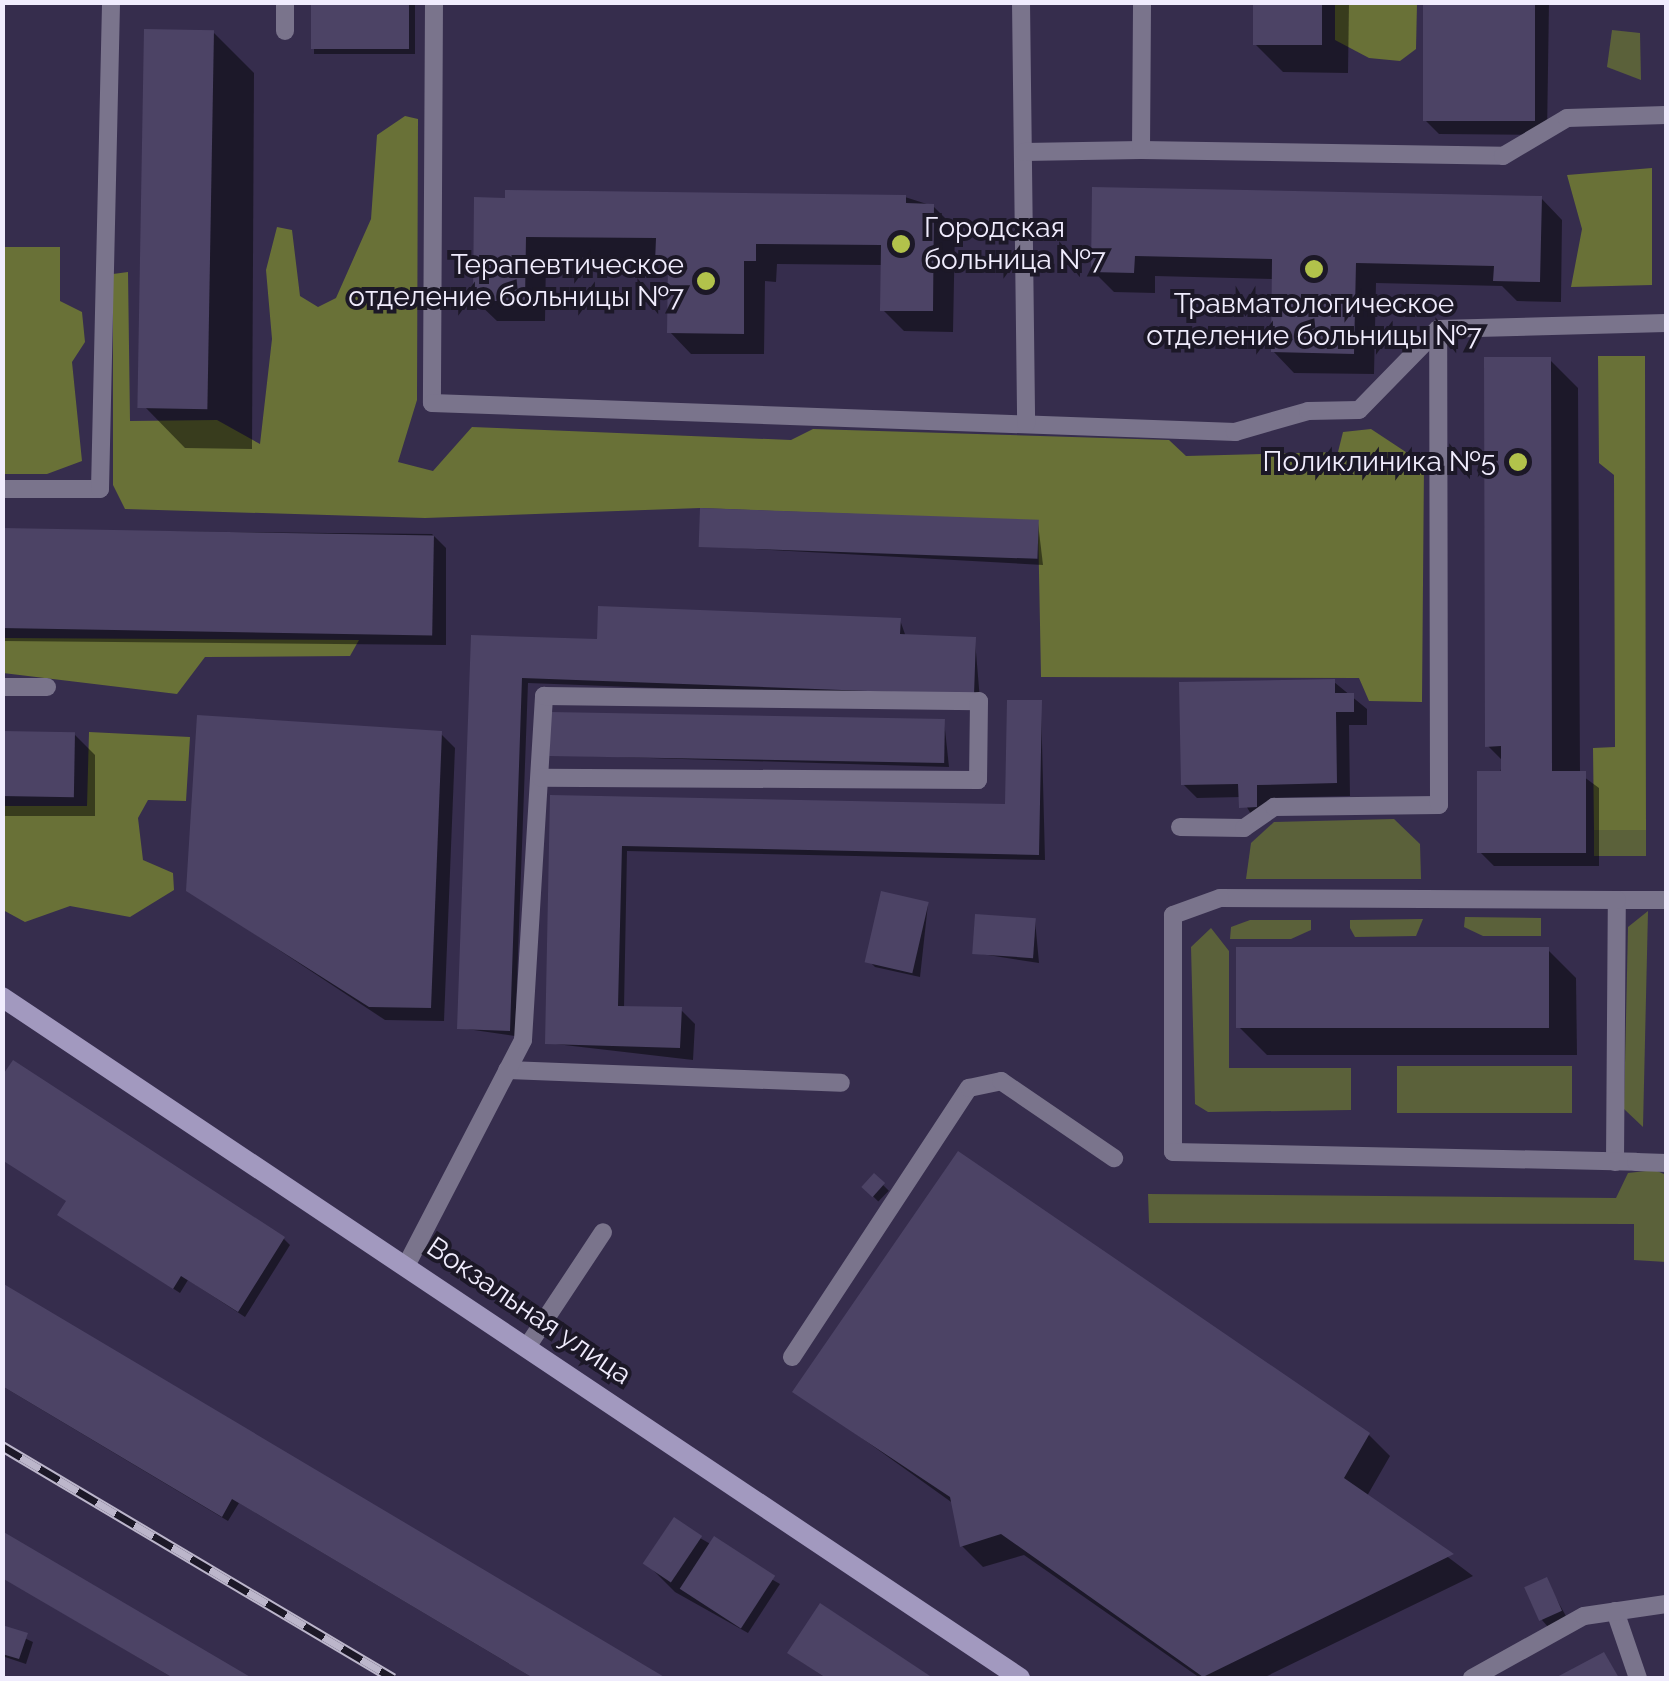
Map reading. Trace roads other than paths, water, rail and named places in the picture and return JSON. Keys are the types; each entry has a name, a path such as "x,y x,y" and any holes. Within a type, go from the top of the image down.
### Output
{"street":[{"name":"Вокзальная улица","path":"2,998 408,1262 1020,1678"}],"lane":[{"path":"2,489 100,489 111,2"},
{"path":"285,32 286,2"},
{"path":"434,2 432,404 1235,432 1308,411 1359,410 1438,330 1666,324"},
{"path":"1021,2 1026,424"},
{"path":"1141,150 1142,2"},
{"path":"1024,152 1503,156 1566,118 1666,115"},
{"path":"1180,827 1244,828 1274,807 1439,805 1438,330"},
{"path":"2,687 47,688"},
{"path":"408,1262 523,1040 544,696 980,701 978,780 541,778"},
{"path":"1666,900 1220,898 1173,915 1173,1152 1666,1163"},
{"path":"1615,1162 1617,900"},
{"path":"508,1070 841,1083"},
{"path":"792,1358 968,1088 1002,1081 1114,1158"},
{"path":"530,1344 603,1232"},
{"path":"1472,1678 1584,1616 1666,1604"},
{"path":"1615,1612 1638,1678"}],"railway":[{"path":"2,1446 393,1678"}],"place":[{"name":"Городская больница №7","path":"901,244"},
{"name":"Травматологическое отделение больницы №7","path":"1314,269"},
{"name":"Терапевтическое отделение больницы №7","path":"706,281"},
{"name":"Поликлиника №5","path":"1518,462"}]}
